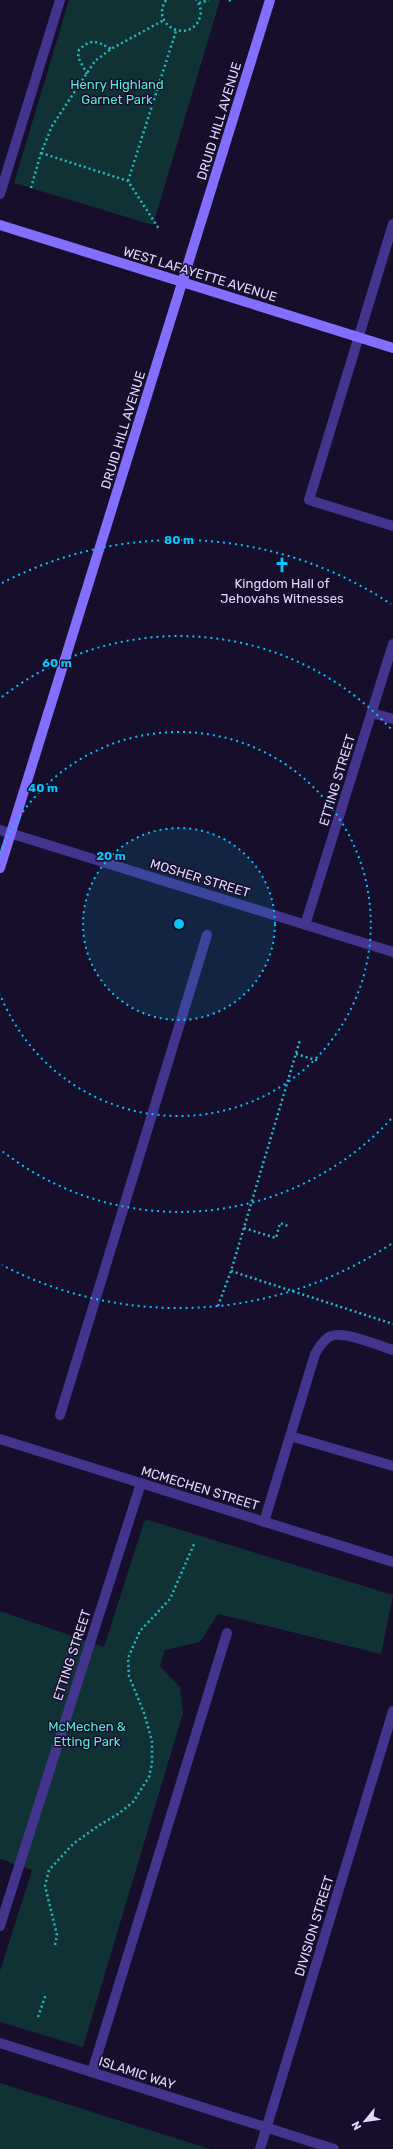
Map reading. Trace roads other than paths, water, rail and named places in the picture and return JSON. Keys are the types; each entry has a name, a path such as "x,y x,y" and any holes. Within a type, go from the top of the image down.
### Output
{"main road":[{"name":"DRUID HILL AVENUE","path":"0,868 270,0"},
{"name":"WEST LAFAYETTE AVENUE","path":"0,225 393,348"}],"street":[{"path":"0,194 60,0"},
{"path":"393,224 309,500 393,526"},
{"name":"ETTING STREET","path":"305,925 393,644"},
{"path":"372,712 393,719"},
{"name":"MOSHER STREET","path":"0,830 393,952"},
{"path":"60,1415 207,935"},
{"path":"264,1522 315,1354 322,1343 330,1336 343,1334 393,1350"},
{"path":"290,1436 393,1466"},
{"name":"MCMECHEN STREET","path":"0,1439 393,1562"},
{"name":"ETTING STREET","path":"0,1926 141,1483"},
{"path":"92,2072 227,1633"},
{"name":"DIVISION STREET","path":"260,2149 393,1711"},
{"name":"ISLAMIC WAY","path":"0,2043 334,2149"}],"place":[{"name":"Kingdom Hall of Jehovahs Witnesses","path":"282,565"}],"park label":[{"name":"Henry Highland Garnet Park","path":"117,92"},
{"name":"McMechen & Etting Park","path":"87,1734"}]}
